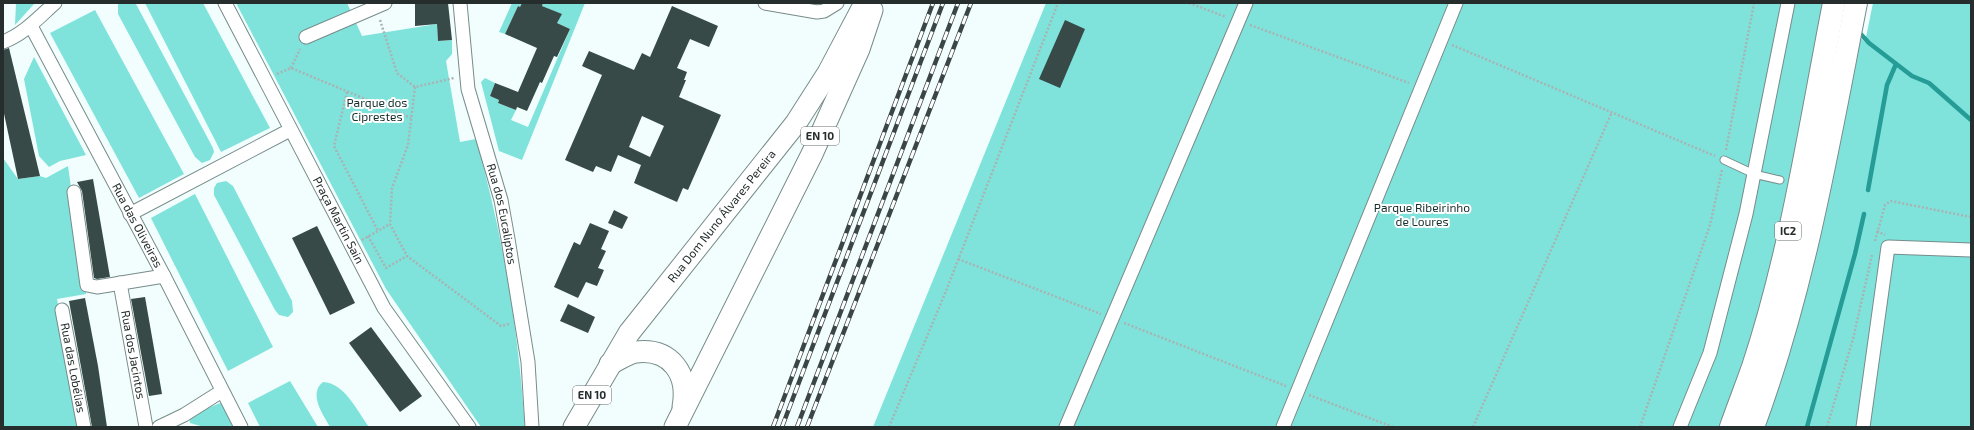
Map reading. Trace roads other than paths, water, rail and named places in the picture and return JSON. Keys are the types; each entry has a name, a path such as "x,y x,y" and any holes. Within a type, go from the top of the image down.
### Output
{"highway":[{"name":"IC2","path":"1731,427 1753,367 1773,298 1795,202 1834,3"},
{"name":"IC2","path":"1753,427 1773,372 1793,302 1811,229 1856,3"}],"main road":[{"name":"Rua Dom Nuno Álvares Pereira","path":"574,427 629,333 796,123 828,73 865,3"},
{"name":"EN 10","path":"678,421 812,154 859,49 874,3"},
{"name":"EN 10","path":"610,364 634,352 655,352 673,362 682,377 685,396 678,421"}],"street":[{"path":"3,42 14,38 31,26 55,3"},
{"name":"Praça Martin Sain","path":"225,3 384,308 469,427"},
{"name":"Rua dos Eucaliptos","path":"460,3 468,89 501,200 530,381 532,427"},
{"path":"765,3 817,12 824,11 837,3"},
{"path":"1066,427 1246,3"},
{"path":"1283,427 1420,88 1456,3"},
{"path":"1680,427 1710,353 1746,214 1788,3"},
{"path":"306,37 380,5"},
{"name":"Rua das Oliveiras","path":"31,26 164,276 241,427"},
{"path":"130,214 290,130"},
{"path":"74,192 87,285 97,287 164,276"},
{"path":"1863,427 1888,247 1971,250"},
{"name":"Rua dos Jacintos","path":"120,283 146,427"},
{"name":"Rua das Lobélias","path":"62,310 84,427"},
{"path":"159,427 183,421 222,391"}],"lane":[{"path":"1724,160 1754,174 1780,180"}],"waterway":[{"path":"1858,31 1869,43 1912,76 1929,83 1971,120"},
{"path":"1868,190 1887,85 1896,64"},
{"path":"1807,427 1855,254 1864,214"}],"railway":[{"path":"773,427 933,3"},
{"path":"782,427 943,3"},
{"path":"797,427 958,3"},
{"path":"807,427 971,3"}],"park label":[{"name":"Parque dos Ciprestes","path":"377,110"},
{"name":"Parque Ribeirinho de Loures","path":"1422,215"}]}
